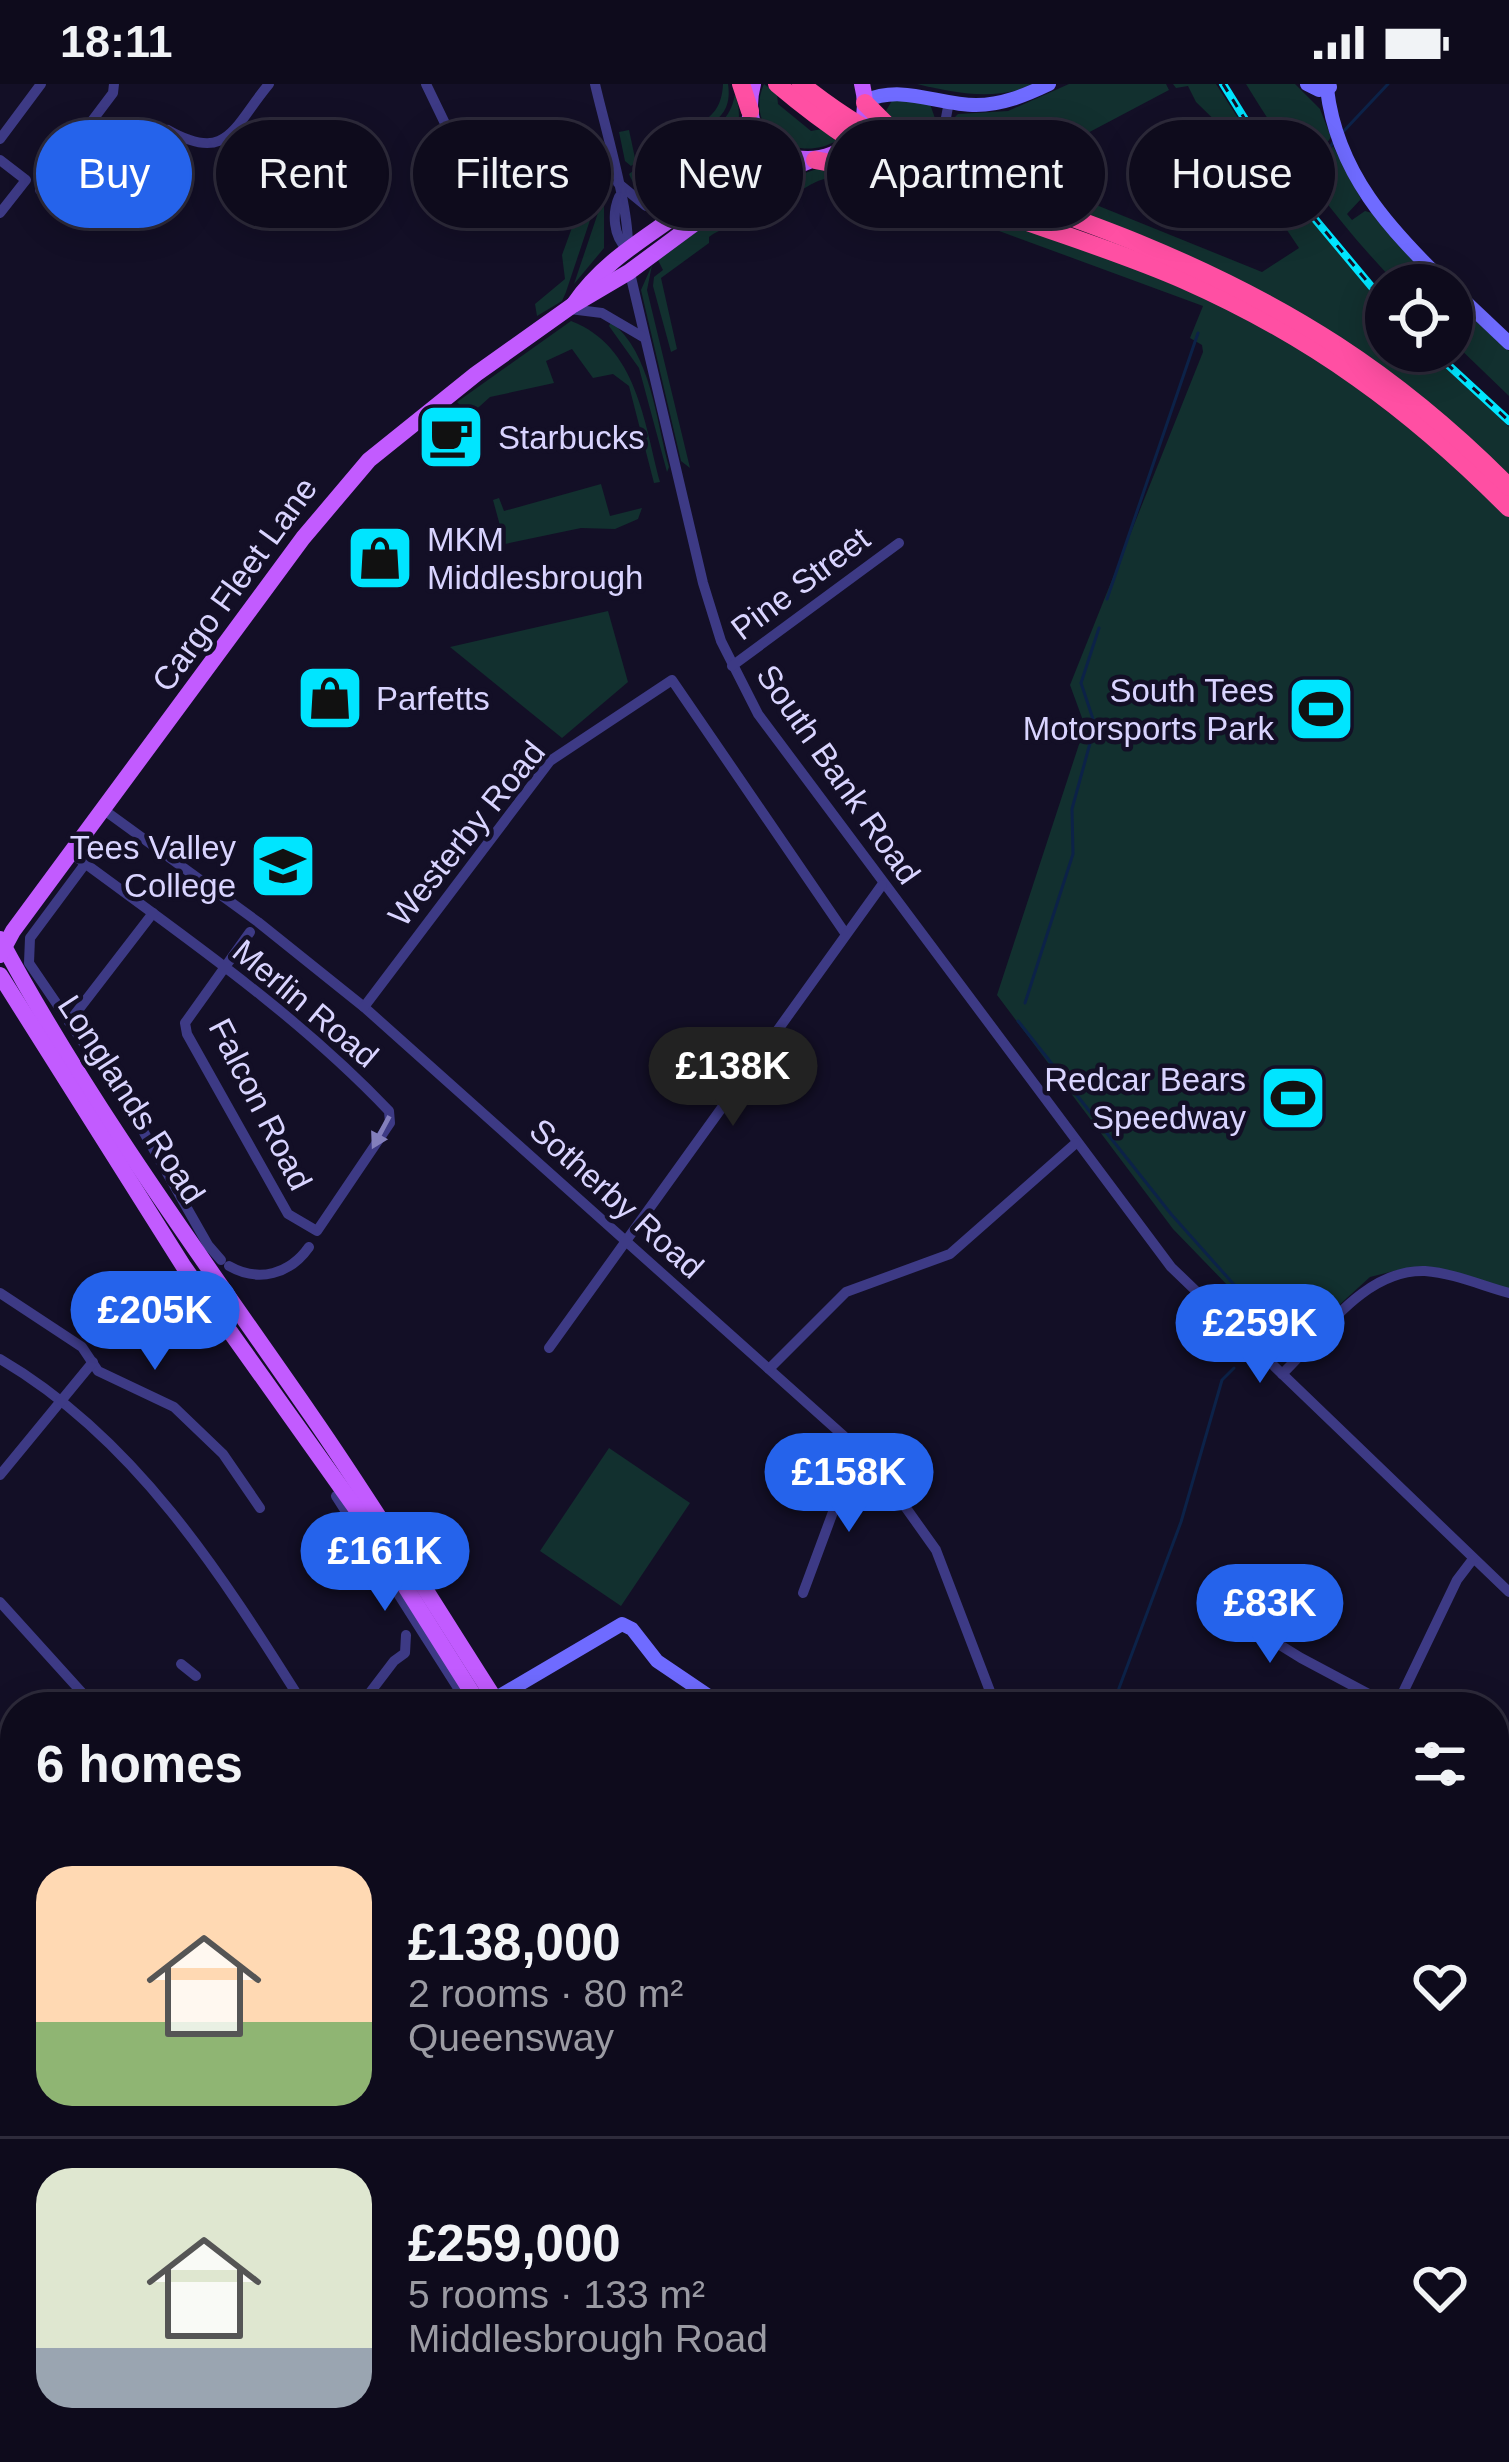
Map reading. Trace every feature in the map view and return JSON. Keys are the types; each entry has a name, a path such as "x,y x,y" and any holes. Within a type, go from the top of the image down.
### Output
{"highway":[{"path":"741,84 751,113"},
{"path":"777,84 834,120"},
{"path":"801,84 841,120"},
{"path":"864,96 884,120"},
{"path":"812,160 827,162"},
{"path":"1057,228 1282,326 1385,396 1509,508"},
{"path":"1092,228 1135,242 1299,319 1411,397 1509,487"}],"main road":[{"name":"Cargo Fleet Lane","path":"749,120 753,84"},
{"path":"864,96 903,88 949,102 999,103 1049,84"},
{"path":"1306,84 1331,87 1335,130 1346,159 1385,223 1427,264"},
{"path":"751,113 758,133 772,148 790,158 812,160"},
{"name":"Cargo Fleet Lane","path":"2,947 78,859 104,810 346,484 431,407 744,187 827,156"},
{"name":"Cargo Fleet Lane","path":"570,307 588,284 657,228"},
{"path":"1473,309 1509,343"},
{"name":"Longlands Road","path":"2,947 220,1292"},
{"name":"Longlands Road","path":"0,976 67,1086 370,1501 485,1692"},
{"path":"512,1692 622,1624 632,1629 657,1661 703,1692"}],"street":[{"path":"0,139 41,84"},
{"path":"192,141 214,145 227,137 269,84"},
{"path":"426,84 443,120"},
{"name":"South Bank Road","path":"595,84 629,240 629,272 643,338 703,583 732,666 767,727 1171,1267 1509,1592"},
{"path":"92,120 112,93 112,85"},
{"path":"946,120 949,102"},
{"path":"0,160 26,180 0,213"},
{"path":"616,180 635,196"},
{"path":"570,307 602,313 643,338"},
{"name":"Pine Street","path":"732,666 899,543"},
{"name":"Westerby Road","path":"364,1007 550,761 672,680 845,933"},
{"name":"Sotherby Road","path":"104,810 274,934 364,1007 874,1463 936,1550 990,1692"},
{"path":"78,859 30,938 29,962 142,1129 208,1245 225,1263 252,1275"},
{"name":"Merlin Road","path":"78,859 225,968 320,1046 392,1116 317,1231"},
{"path":"549,1348 882,885"},
{"path":"69,1022 152,913"},
{"name":"Falcon Road","path":"250,932 185,1023 187,1034 287,1214 317,1231"},
{"path":"769,1369 846,1292 950,1254 1076,1143"},
{"path":"220,1292 252,1275 290,1268 309,1247"},
{"path":"1282,1374 1363,1292 1387,1278 1428,1271 1509,1293"},
{"path":"0,1293 82,1346 98,1371 174,1407 205,1434 260,1508"},
{"path":"0,1358 118,1454 194,1538 295,1692"},
{"path":"0,1475 93,1362"},
{"path":"803,1593 833,1512 874,1463"},
{"path":"336,1496 460,1692"},
{"path":"1402,1692 1457,1580 1473,1559"},
{"path":"1246,1586 1231,1613 1366,1692"},
{"path":"0,1602 83,1692"},
{"path":"405,1653 406,1635"},
{"path":"369,1692 394,1660 405,1653 422,1654"},
{"path":"181,1664 196,1676"}],"green space":[{"path":"723,84 728,84 729,97 721,115 705,120 716,108"},
{"path":"764,84 798,120 763,120 759,101"},
{"path":"917,84 1041,84 979,94"},
{"path":"1069,84 1166,84 1169,90 1105,124 1105,120 954,120 958,114 1008,111"},
{"path":"1173,84 1216,84 1239,120 1214,120 1188,86"},
{"path":"1246,84 1295,84 1324,120 1269,120"},
{"path":"735,94 738,120 723,120 725,118"},
{"path":"893,99 930,104 936,120 889,120 884,114"},
{"path":"803,124 827,133 827,145 805,148"},
{"path":"629,130 635,158 631,166 625,161 619,132"},
{"path":"1335,150 1361,199 1347,214 1352,220 1365,211 1372,213 1417,264 1378,264 1335,213"},
{"name":"South Tees Motorsports Park","path":"827,169 827,179 803,190 803,174"},
{"path":"1105,209 1129,218 1129,228 1153,228 1262,272 1299,248 1286,228 1319,228 1365,282 1365,364 1081,228 1105,228"},
{"path":"572,228 587,228 562,301 537,316 535,304 565,279 562,255"},
{"path":"593,228 604,228 604,248 574,284"},
{"name":"South Tees Motorsports Park","path":"700,228 726,228 661,278 677,349 671,352 653,286 654,277 663,270 658,260"},
{"name":"South Tees Motorsports Park","path":"991,228 1031,228 1252,319 1322,361 1432,446 1509,517 1509,1291 1402,1269 1370,1277 1315,1327 1285,1300 1262,1321 1173,1229 997,995 1085,726 1070,685 1203,352 1202,345 1190,338 1203,306"},
{"path":"652,265 647,290 690,468 681,461 641,290"},
{"path":"1473,319 1509,351 1509,396 1473,361"},
{"path":"571,321 593,333 624,367 642,411 660,482 654,483 629,386 613,374 593,378 572,349 546,361 554,383 490,397 470,415 457,402"},
{"path":"611,322 644,369 667,472 639,368 609,326"},
{"path":"1381,372 1452,372 1509,427 1509,476 1402,382"},
{"path":"601,484 610,516 642,508 638,519 615,529 581,528 505,544 493,500 499,498 504,511"},
{"path":"608,611 628,682 562,738 450,647"},
{"path":"609,1448 690,1503 621,1606 540,1551"}],"waterway":[{"path":"1341,134 1388,84"},
{"path":"1107,599 1198,333"},
{"path":"1025,1003 1073,854 1072,809 1095,725 1081,683 1099,628"},
{"path":"1018,1021 1171,1214 1262,1316"},
{"path":"1118,1692 1181,1522 1222,1380 1234,1368"}],"railway":[{"path":"1223,84 1284,182 1365,279"},
{"path":"1456,372 1509,421"}],"place":[{"name":"Starbucks","path":"451,437"},
{"name":"MKM Middlesbrough","path":"380,558"},
{"name":"Parfetts","path":"330,698"},
{"name":"South Tees Motorsports Park","path":"1321,709"},
{"name":"Tees Valley College","path":"283,866"},
{"name":"Redcar Bears Speedway","path":"1293,1098"}]}
